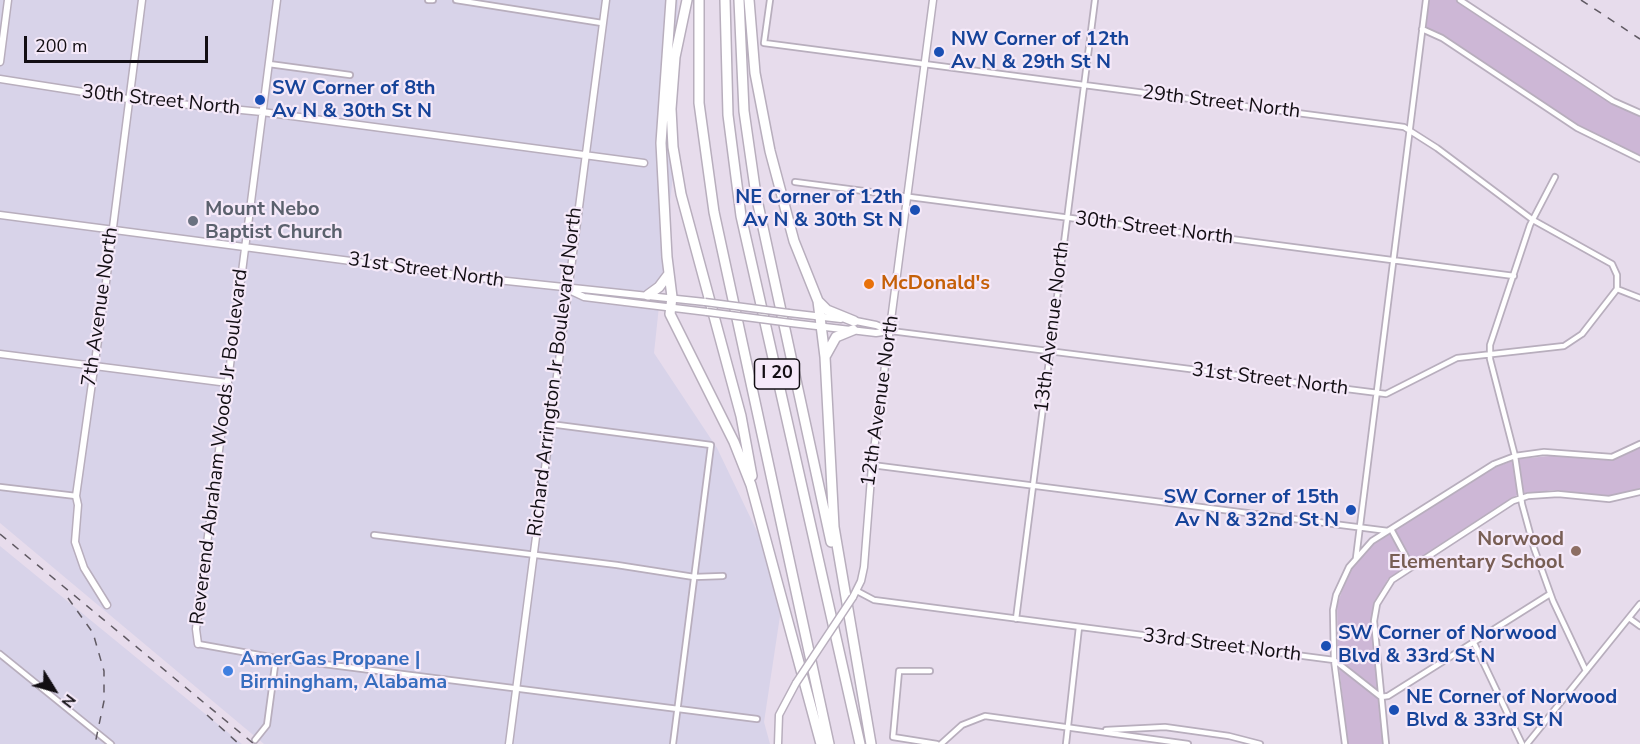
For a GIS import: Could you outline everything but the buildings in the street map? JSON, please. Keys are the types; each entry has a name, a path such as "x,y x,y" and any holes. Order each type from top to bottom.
{"highway":[{"path":"671,0 662,109 662,169 668,275 672,297 670,314 744,466 756,502 821,744"},
{"path":"687,0 675,57 671,109 673,147 681,194 718,324 745,434 756,502"},
{"name":"I 20","path":"699,0 699,103 714,212 829,744"},
{"name":"I 20","path":"725,0 728,115 741,216 860,744"},
{"path":"739,0 744,111 756,195 860,676"},
{"path":"749,0 762,115 790,227 818,301 825,357 834,527 870,744"},
{"path":"648,295 659,287 668,275"},
{"path":"818,301 827,310 853,325 836,337 825,357"}],"street":[{"path":"0,62 8,0"},
{"name":"7th Avenue North","path":"107,605 84,568 75,542 78,505 76,496 142,0"},
{"name":"Reverend Abraham Woods Jr Boulevard","path":"198,644 196,629 277,0"},
{"path":"428,0 433,0"},
{"path":"456,0 602,23"},
{"name":"Richard Arrington Jr Boulevard North","path":"509,744 606,0"},
{"name":"29th Street North","path":"770,0 764,43 1404,127 1533,220 1612,264 1617,275 1617,290"},
{"name":"12th Avenue North","path":"778,744 779,715 796,683 855,594 864,567 872,465 933,0"},
{"name":"13th Avenue North","path":"1016,618 1095,0"},
{"path":"1356,558 1426,0"},
{"path":"1460,0 1613,101 1640,113"},
{"path":"1422,29 1442,38 1578,128 1640,159"},
{"path":"269,64 350,75"},
{"name":"30th Street North","path":"0,79 128,99 262,112 644,163"},
{"path":"1555,177 1533,220 1490,345 1490,352 1515,456 1522,499 1550,594 1586,671"},
{"name":"30th Street North","path":"795,182 1514,276"},
{"name":"31st Street North","path":"0,215 567,289 586,288 672,297 789,313 820,321 876,325 891,331 1377,394 1386,394 1400,388 1457,358 1490,352 1564,346 1573,341 1607,305 1617,290"},
{"name":"31st Street North","path":"567,289 584,297 670,309 791,323 820,321"},
{"path":"1617,290 1640,298"},
{"path":"0,354 228,383"},
{"path":"550,424 711,445 673,744"},
{"path":"1345,744 1334,660 1332,623 1336,595 1356,558 1371,542 1474,476 1515,456 1557,452 1612,457 1640,444"},
{"path":"872,465 1390,530"},
{"path":"0,487 76,496"},
{"path":"1386,744 1374,621 1377,603 1392,580 1513,501 1558,494 1609,499 1640,492"},
{"path":"1390,530 1411,566"},
{"path":"374,535 617,565 694,577 723,576"},
{"name":"33rd Street North","path":"855,594 874,600 1334,660"},
{"path":"1334,660 1381,697 1388,696 1550,594"},
{"path":"1474,643 1527,744 1640,604"},
{"path":"1629,618 1640,626"},
{"path":"1066,744 1066,726 1079,627"},
{"path":"198,644 276,658 757,719"},
{"path":"0,654 111,744"},
{"path":"255,740 267,725 276,658"},
{"path":"930,670 899,671 893,737 939,744 962,725 985,716 1188,744"},
{"path":"1100,731 1165,727 1229,736 1260,744"}],"shaded area":[{"path":"0,0 678,0 673,175 654,353 717,448 766,550 780,616 764,722 770,744 264,744 0,523"},
{"path":"1429,0 1460,0 1613,101 1640,113 1640,155 1577,125 1426,27"},
{"path":"1640,448 1640,488 1622,495 1607,496 1554,490 1517,495 1388,579 1375,603 1384,744 1348,744 1338,658 1337,605 1349,571 1373,544 1493,468 1518,459 1560,455 1599,460 1618,458"},
{"path":"0,546 242,744 0,744"}],"railway":[{"path":"1581,0 1640,39"},
{"path":"0,534 254,744"},
{"path":"68,598 93,633 104,671 104,701 95,744"},
{"path":"207,715 239,744"}],"place":[{"name":"NW Corner of 12th Av N & 29th St N","path":"939,52"},
{"name":"SW Corner of 8th Av N & 30th St N","path":"260,100"},
{"name":"NE Corner of 12th Av N & 30th St N","path":"915,210"},
{"name":"Mount Nebo Baptist Church","path":"193,221"},
{"name":"McDonald's","path":"869,284"},
{"name":"SW Corner of 15th Av N & 32nd St N","path":"1351,510"},
{"name":"Norwood Elementary School","path":"1576,551"},
{"name":"SW Corner of Norwood Blvd & 33rd St N","path":"1326,646"},
{"name":"AmerGas Propane | Birmingham, Alabama","path":"228,671"},
{"name":"NE Corner of Norwood Blvd & 33rd St N","path":"1394,710"}]}
